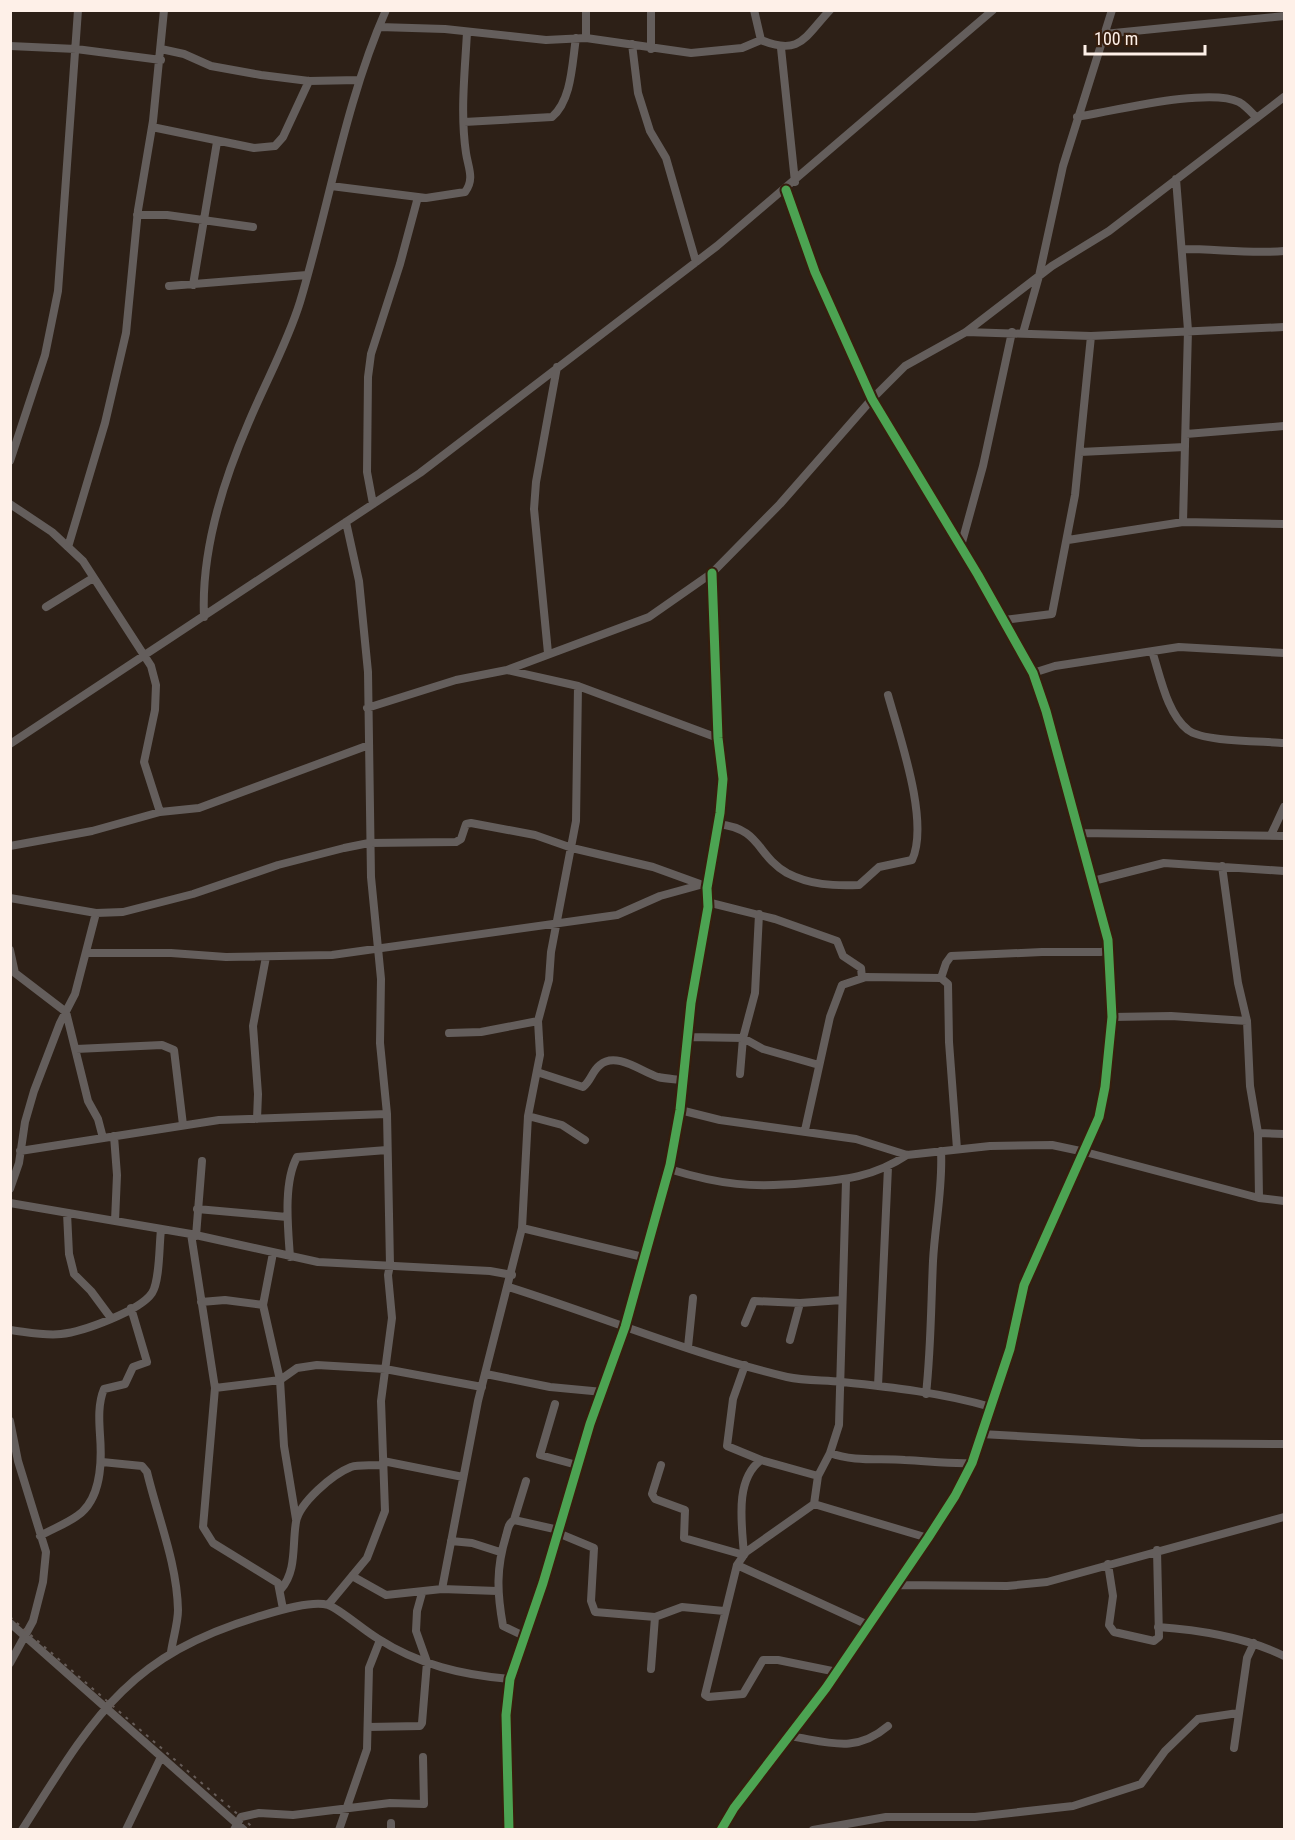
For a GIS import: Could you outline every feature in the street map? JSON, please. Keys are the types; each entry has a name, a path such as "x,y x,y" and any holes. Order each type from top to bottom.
{"street":[{"path":"10,461 45,355 58,291 78,10"},
{"path":"68,547 105,423 126,333 137,215 152,127 164,10"},
{"path":"204,617 203,593 213,525 223,490 248,424 287,337 307,275 359,80 386,10"},
{"path":"586,10 586,38"},
{"path":"651,10 651,49"},
{"path":"754,10 761,40"},
{"path":"379,27 467,32 546,40 586,38 691,53 742,48 761,40 781,48 796,45 830,10"},
{"path":"981,10 982,21"},
{"path":"10,744 145,657 420,473 696,262 786,190 993,10"},
{"path":"1023,333 1039,276 1063,166 1112,10"},
{"path":"1104,34 1284,16"},
{"path":"331,186 418,197 465,192 471,184 464,122 467,32"},
{"path":"464,122 552,117 559,111 569,86 576,38"},
{"path":"632,44 638,93 650,131 666,159 696,262"},
{"path":"10,46 76,49 160,60"},
{"path":"781,48 795,182"},
{"path":"161,49 184,54 211,66 309,81 359,80"},
{"path":"152,127 254,148 275,146 283,136 309,81"},
{"path":"1077,117 1197,96 1219,96 1240,103 1257,118"},
{"path":"367,708 456,680 507,670 548,652 649,616 712,573 780,504 872,399 905,366 966,332 1039,276 1108,231 1284,97"},
{"path":"193,285 217,142"},
{"path":"1176,179 1188,330 1183,522"},
{"path":"721,1830 837,1672 928,1538 955,1496 972,1463 1010,1349 1024,1285 1099,1117 1105,1087 1112,1017 1108,950 1093,881 1033,673 961,546 872,399 815,272 786,190"},
{"path":"373,504 367,472 368,377 371,354 400,264 418,197"},
{"path":"137,215 203,219 253,227"},
{"path":"1183,249 1225,249 1258,253 1284,251"},
{"path":"169,286 307,275"},
{"path":"966,332 1091,336 1284,327"},
{"path":"961,546 983,466 1012,332"},
{"path":"1004,620 1052,615 1068,540 1080,452 1091,336"},
{"path":"548,652 534,509 536,482 557,367"},
{"path":"1186,434 1284,426"},
{"path":"1080,452 1185,447"},
{"path":"10,504 52,532 83,561 145,657 156,685 155,710 144,762 160,812"},
{"path":"328,1605 367,1558 385,1511 381,1401 392,1318 388,1275 390,1265 387,1114 381,1077 381,979 369,843 368,672 359,581 346,522"},
{"path":"1068,540 1183,522 1284,524"},
{"path":"509,1830 506,1715 510,1679 559,1532 577,1465 625,1327 669,1169 680,1110 691,1003 707,902 703,886 718,824 723,779 718,738 712,573"},
{"path":"46,606 93,578"},
{"path":"1033,673 1055,666 1179,647 1284,653"},
{"path":"1152,651 1173,709 1190,732 1219,739 1284,743"},
{"path":"507,670 578,686 718,738"},
{"path":"442,1589 482,1387 513,1275 522,1228 528,1116 540,1055 538,1022 549,980 576,821 578,686"},
{"path":"718,824 742,828 752,835 763,852 786,872 809,883 859,885 879,867 912,860 915,854 917,817 913,788 888,695"},
{"path":"10,846 92,831 160,812 199,808 369,745"},
{"path":"1271,835 1284,807"},
{"path":"10,898 96,913 123,912 193,894 278,865 369,843 456,842 461,839 466,824 471,823 535,835 572,848 653,867 703,886"},
{"path":"1080,834 1284,836"},
{"path":"1093,881 1164,863 1284,871"},
{"path":"1222,866 1238,983 1247,1021 1250,1086 1258,1133 1259,1198"},
{"path":"87,952 266,957 332,955 617,915 660,896 703,886"},
{"path":"707,902 759,914 837,941 843,956 861,968 862,978"},
{"path":"10,1189 19,1162 33,1091 75,994 96,913"},
{"path":"741,1074 743,1038 755,993 759,914"},
{"path":"10,950 13,975 66,1012 88,1101 98,1119 103,1138"},
{"path":"941,978 951,956 1108,950"},
{"path":"257,1119 258,1094 253,1026 266,957"},
{"path":"805,1130 830,1017 842,985 862,978 941,978 948,984 949,1042 957,1149"},
{"path":"1112,1017 1171,1016 1247,1021"},
{"path":"449,1033 481,1032 538,1022"},
{"path":"689,1037 743,1038 763,1049 819,1065"},
{"path":"76,1049 162,1045 174,1050 183,1125"},
{"path":"537,1072 583,1087 598,1066 607,1060 616,1061 660,1078 682,1080"},
{"path":"680,1110 720,1120 805,1130 856,1139 907,1155 1029,1143 1085,1152 1259,1198 1284,1202"},
{"path":"20,1151 219,1120 387,1114"},
{"path":"528,1116 562,1125 585,1140"},
{"path":"1258,1133 1284,1134"},
{"path":"114,1136 117,1175 115,1221"},
{"path":"290,1257 287,1217 293,1165 297,1157 387,1150"},
{"path":"926,1394 930,1360 933,1259 942,1171 941,1151"},
{"path":"669,1169 695,1177 754,1187 846,1181 888,1167 907,1155"},
{"path":"202,1161 193,1235 215,1388 203,1527 213,1543 278,1583 281,1589 283,1609"},
{"path":"878,1386 888,1167"},
{"path":"837,1672 778,1660 763,1660 743,1694 706,1696 724,1611 737,1565 744,1555 814,1504 818,1476 830,1453 839,1425 846,1181"},
{"path":"10,1203 193,1235 318,1262 490,1271 513,1275"},
{"path":"197,1209 287,1217"},
{"path":"67,1213 69,1254 74,1274 91,1291 111,1318"},
{"path":"522,1228 643,1257"},
{"path":"10,1330 60,1334 111,1318 131,1308 153,1292 161,1230"},
{"path":"273,1253 263,1305 280,1380 284,1446 296,1519 292,1568 289,1580 281,1589"},
{"path":"509,1287 570,1305 625,1327 790,1377 878,1386 991,1407"},
{"path":"688,1347 693,1298"},
{"path":"201,1302 225,1300 263,1305"},
{"path":"745,1323 754,1301 800,1303 842,1300"},
{"path":"790,1341 800,1303"},
{"path":"40,1536 81,1512 94,1491 102,1462 99,1418 104,1389 125,1384 133,1367 147,1362 131,1308"},
{"path":"215,1388 280,1380 297,1368 317,1365 385,1369 482,1387"},
{"path":"745,1365 733,1399 726,1444 761,1460 818,1476"},
{"path":"486,1374 550,1387 603,1392"},
{"path":"555,1404 540,1455 577,1465"},
{"path":"10,1421 18,1461 46,1552 44,1582 33,1621 10,1663"},
{"path":"981,1434 1140,1443 1284,1444"},
{"path":"830,1453 843,1458 905,1460 944,1465 972,1463"},
{"path":"744,1555 742,1515 746,1478 750,1468 761,1460"},
{"path":"102,1462 142,1467 147,1472 162,1519 175,1583 178,1611 171,1652"},
{"path":"296,1519 316,1491 349,1468 383,1463 463,1477"},
{"path":"661,1465 652,1494 655,1498 685,1510 687,1514 684,1538 744,1555"},
{"path":"524,1636 503,1626 497,1591 500,1552 509,1524 514,1520 526,1481"},
{"path":"814,1504 928,1538"},
{"path":"896,1584 1006,1586 1047,1582 1284,1517"},
{"path":"514,1520 559,1532 594,1548 591,1606 595,1612 655,1617 682,1607 724,1611"},
{"path":"451,1541 472,1543 500,1552"},
{"path":"1108,1564 1113,1596 1109,1624 1114,1632 1154,1641 1159,1637 1157,1550"},
{"path":"737,1565 868,1625"},
{"path":"352,1576 386,1595 422,1593 442,1589 497,1591"},
{"path":"368,1727 420,1726 427,1662 416,1631 417,1611 422,1593"},
{"path":"22,1830 87,1728 129,1683 171,1652 226,1626 283,1609 328,1605 380,1640 454,1673 510,1679"},
{"path":"651,1669 655,1617"},
{"path":"10,1623 235,1826 244,1830"},
{"path":"1158,1627 1184,1629 1254,1643 1284,1656"},
{"path":"339,1830 345,1807 367,1749 369,1668 380,1640"},
{"path":"1234,1748 1247,1658 1254,1643"},
{"path":"813,1830 886,1817 975,1817 1073,1806 1141,1784 1165,1750 1198,1719 1238,1713"},
{"path":"789,1736 858,1744 873,1738 888,1726"},
{"path":"126,1830 160,1757"},
{"path":"235,1826 241,1817 260,1812 293,1815 390,1803 424,1804 423,1757"}],"railway":[{"path":"10,1617 256,1830"}],"cycle path":[{"path":"721,1830 734,1808 826,1688 928,1538 955,1496 972,1463 1010,1349 1024,1285 1099,1117 1105,1087 1112,1017 1108,940 1046,711 1033,673 978,575 872,399 815,272 786,190"},
{"path":"509,1830 506,1715 510,1679 543,1583 590,1424 625,1327 670,1165 680,1110 691,1003 708,907 707,888 720,813 723,779 718,738 712,573"}]}
